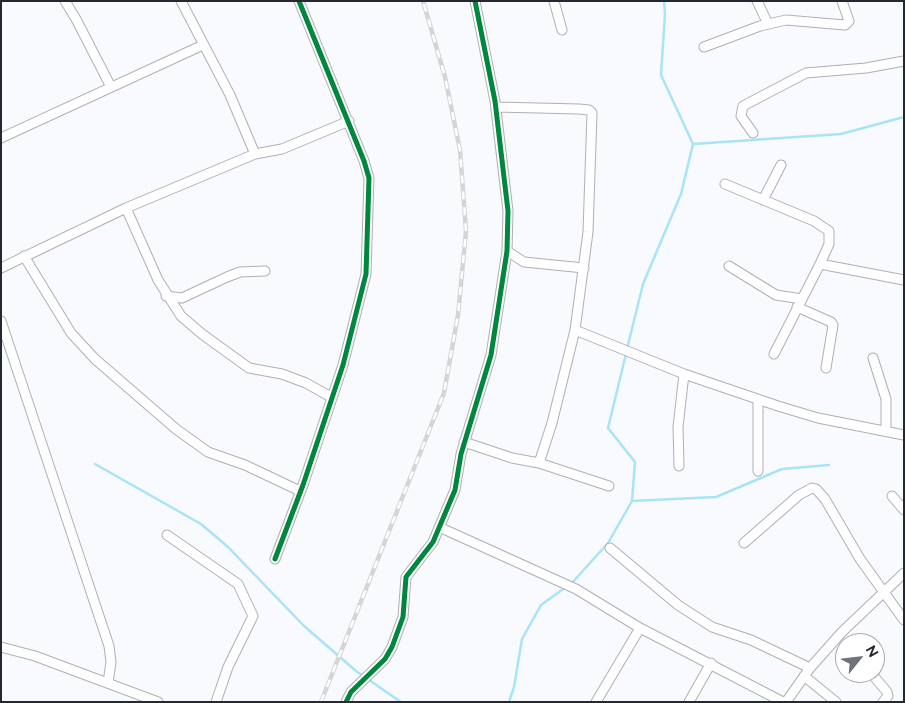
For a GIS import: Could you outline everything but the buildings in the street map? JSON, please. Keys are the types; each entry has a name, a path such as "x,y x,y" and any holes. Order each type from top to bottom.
{"street":[{"path":"65,1 111,87"},
{"path":"180,1 230,95 254,154"},
{"path":"275,559 343,365 366,274 369,178 349,121 299,1"},
{"path":"346,702 351,692 385,659 392,647 403,617 406,577 432,542 457,484 464,442 491,355 507,251 508,211 496,107 475,1"},
{"path":"554,1 562,30"},
{"path":"757,1 768,24"},
{"path":"704,47 768,24 786,20 845,25 848,21 842,1"},
{"path":"2,136 203,45"},
{"path":"753,133 741,116 743,106 806,73 866,68 904,61"},
{"path":"496,107 579,109 589,110 592,113 588,232 584,268 574,330 552,422 538,463"},
{"path":"1,268 126,208 254,154 282,149 349,121"},
{"path":"764,200 781,165"},
{"path":"725,184 814,221 828,231 828,244 820,264 774,354"},
{"path":"126,208 166,296 180,316 249,368 282,374 306,383 331,397"},
{"path":"507,251 524,262 584,268"},
{"path":"24,256 71,333 95,359 176,429 208,452 245,465 300,491"},
{"path":"820,264 904,280"},
{"path":"728,266 776,295 799,303 833,325 826,368"},
{"path":"166,296 182,298 240,272 265,271"},
{"path":"1,320 109,646 111,662 108,683"},
{"path":"574,330 605,340 684,374 758,399 818,418 904,435"},
{"path":"873,358 886,399 886,431"},
{"path":"679,466 678,428 684,374"},
{"path":"758,399 758,470"},
{"path":"464,442 512,458 538,463 608,486"},
{"path":"744,544 799,495 812,488 816,489 884,593 904,620"},
{"path":"892,496 904,510"},
{"path":"439,527 576,589 640,628 784,702 835,640"},
{"path":"167,535 238,584 253,616 228,667 216,702"},
{"path":"610,548 678,605 712,627 751,640 810,668"},
{"path":"841,633 904,573"},
{"path":"596,702 640,628"},
{"path":"1,647 35,656 158,702"},
{"path":"689,702 710,663"},
{"path":"804,676 836,702"},
{"path":"879,683 888,696 883,702"}],"waterway":[{"path":"627,349 643,284 681,194 693,144 661,75 665,14 664,1"},
{"path":"693,144 841,134 904,117"},
{"path":"571,584 608,543 632,501 635,462 608,428 626,354"},
{"path":"95,464 201,524 228,547 304,626 356,671 401,702"},
{"path":"632,501 716,497 782,469 829,465"},
{"path":"509,702 514,687 522,639 541,605 566,587"}],"railway":[{"path":"321,702 444,393 458,315 466,231 460,150 445,77 423,1"}],"cycle path":[{"path":"275,559 303,485 343,365 366,274 369,178 364,161 299,1"},
{"path":"346,702 351,692 385,659 392,647 403,617 406,577 433,542 455,490 461,454 491,355 507,251 508,211 495,101 475,1"}]}
